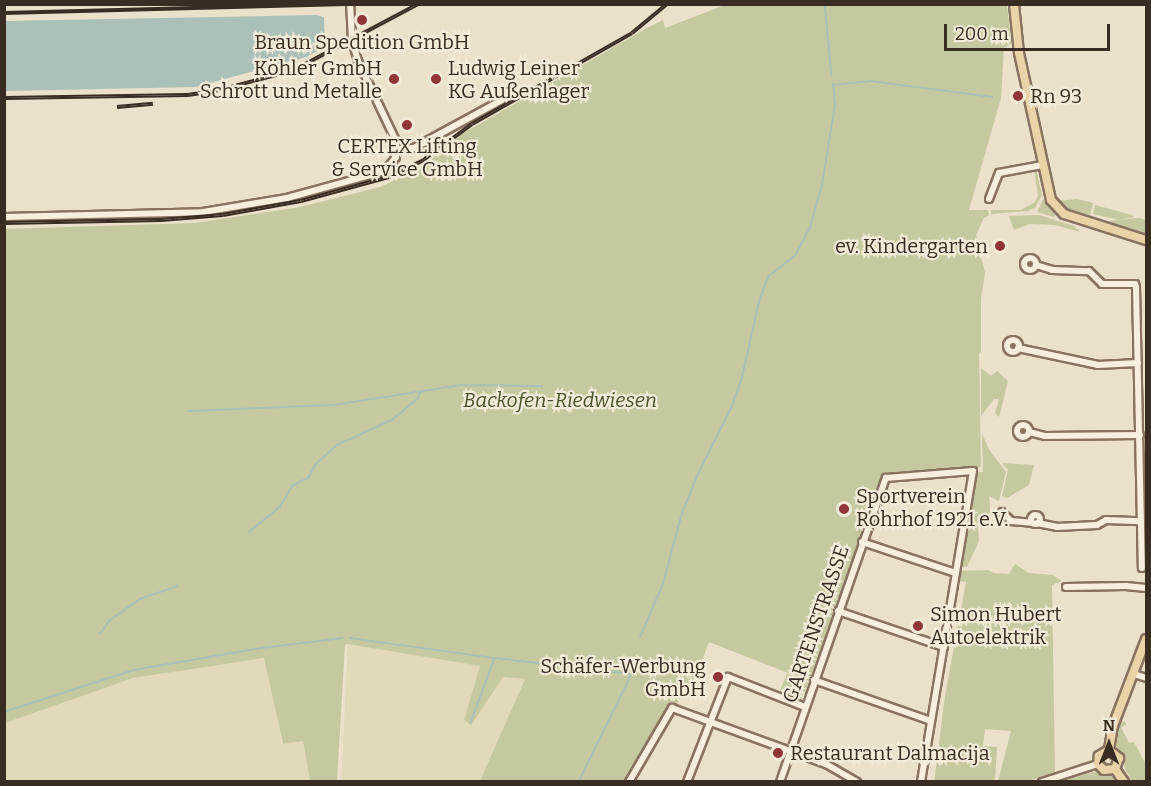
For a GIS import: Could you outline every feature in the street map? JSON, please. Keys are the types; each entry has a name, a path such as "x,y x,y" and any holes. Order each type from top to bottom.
{"main road":[{"path":"1014,4 1016,33 1048,194 1061,212 1146,240"},
{"path":"1109,750 1113,726 1146,639"},
{"path":"1109,750 1102,753 1098,764 1104,770 1115,769"},
{"path":"1109,750 1119,758 1115,769"},
{"path":"1115,769 1124,782"}],"street":[{"path":"4,217 203,212 243,206 376,176 391,166 397,149 387,119 358,61 352,40 350,4"},
{"path":"397,149 414,148 502,100"},
{"path":"989,200 999,173 1041,165"},
{"path":"1035,265 1052,270 1089,271 1102,284 1135,284 1140,435 1144,477 1142,568"},
{"path":"1138,328 1146,328"},
{"path":"1018,348 1098,365 1138,363"},
{"path":"1029,432 1045,436 1140,435"},
{"name":"GARTENSTRASSE","path":"780,782 886,478 974,471 956,573"},
{"path":"1002,512 1011,521 1057,527 1097,525 1106,520 1142,520"},
{"path":"862,542 956,573 921,782"},
{"path":"1066,587 1146,588"},
{"path":"838,611 944,647"},
{"path":"1134,674 1146,678"},
{"path":"687,782 728,677 805,706"},
{"path":"814,680 931,721"},
{"path":"629,782 672,708 826,764 857,782"},
{"path":"1042,782 1098,764"}],"shaded area":[{"path":"348,642 480,666 464,720 503,677 525,679 480,781 341,782"},
{"path":"265,658 282,744 303,741 310,781 5,782 5,719 136,675"}],"green space":[{"name":"Backofen-Riedwiesen","path":"725,5 1007,5 1011,44 1004,48 1001,98 969,210 988,210 989,215 984,218 976,235 985,273 981,299 981,352 979,353 981,467 882,478 809,681 709,642 692,687 685,686 676,707 627,781 480,781 525,679 503,677 471,725 464,720 480,666 348,644 345,645 337,781 310,781 303,741 283,744 264,658 133,678 5,723 4,229 195,223 300,207 380,187 422,167 462,134 647,28 663,20 665,28"},
{"path":"1034,170 1036,170 1042,195 1035,208 1028,211 991,214 991,210 1021,210 1035,202 1038,195"},
{"path":"1043,199 1056,216 1037,212"},
{"path":"1077,199 1093,203 1090,215 1069,211 1058,201"},
{"path":"1095,205 1134,217 1119,220 1093,214"},
{"path":"1039,215 1074,226 1080,232 1055,225 1030,224 1014,230 1009,216"},
{"path":"1139,218 1146,220 1146,236 1108,221"},
{"path":"981,368 991,376 997,371 1008,381 999,417 995,413 999,399 994,399 981,416"},
{"path":"982,434 990,451 1006,472 999,501 989,496 991,514 977,516 979,541 967,567 960,567 976,472 983,472"},
{"path":"1002,463 1034,465 1029,485 1007,498 1002,496 1008,470"},
{"path":"1015,564 1029,573 1053,575 1062,581 1052,585 1055,773 1029,781 998,781 1011,731 985,729 983,746 997,747 995,781 934,782 945,696 966,582 957,581 959,571 988,570 994,573 1009,574"},
{"path":"787,674 808,683 801,700 780,691"},
{"path":"1121,721 1125,722 1126,725 1121,727 1129,743 1134,742 1146,765 1146,781 1132,781 1125,769 1123,755 1115,744"},
{"path":"1098,771 1115,776 1120,781 1056,782"}],"water":[{"path":"316,15 324,17 325,47 306,57 195,87 5,91 5,21"}],"waterway":[{"path":"825,4 832,75"},
{"path":"833,85 871,81 992,97"},
{"path":"640,637 663,584 682,513 698,474 731,408 742,377 760,298 769,276 795,256 810,228 822,185 835,105 833,84"},
{"path":"189,411 334,405 462,385 542,386"},
{"path":"249,532 280,507 292,486 308,478 316,464 337,445 392,420 417,399 420,393"},
{"path":"100,634 110,620 140,599 177,586"},
{"path":"4,712 134,670 262,648 342,638"},
{"path":"350,638 495,658 471,723"},
{"path":"495,658 632,674 579,782"}],"railway":[{"path":"4,13 356,4"},
{"path":"4,98 188,95 220,90 294,70 418,4"},
{"path":"4,223 161,220 223,215 301,201 389,177 422,161 472,124 632,33 667,4"},
{"path":"117,107 153,104"}],"place":[{"name":"Braun Spedition GmbH","path":"362,20"},
{"name":"Köhler GmbH Schrott und Metalle","path":"394,79"},
{"name":"Ludwig Leiner KG Außenlager","path":"436,79"},
{"name":"Rn 93","path":"1018,96"},
{"name":"CERTEX Lifting & Service GmbH","path":"407,125"},
{"name":"ev. Kindergarten","path":"1000,246"},
{"name":"Sportverein Rohrhof 1921 e.V.","path":"844,509"},
{"name":"Simon Hubert Autoelektrik","path":"918,626"},
{"name":"Schäfer-Werbung GmbH","path":"718,677"},
{"name":"Restaurant Dalmacija","path":"778,753"}]}
